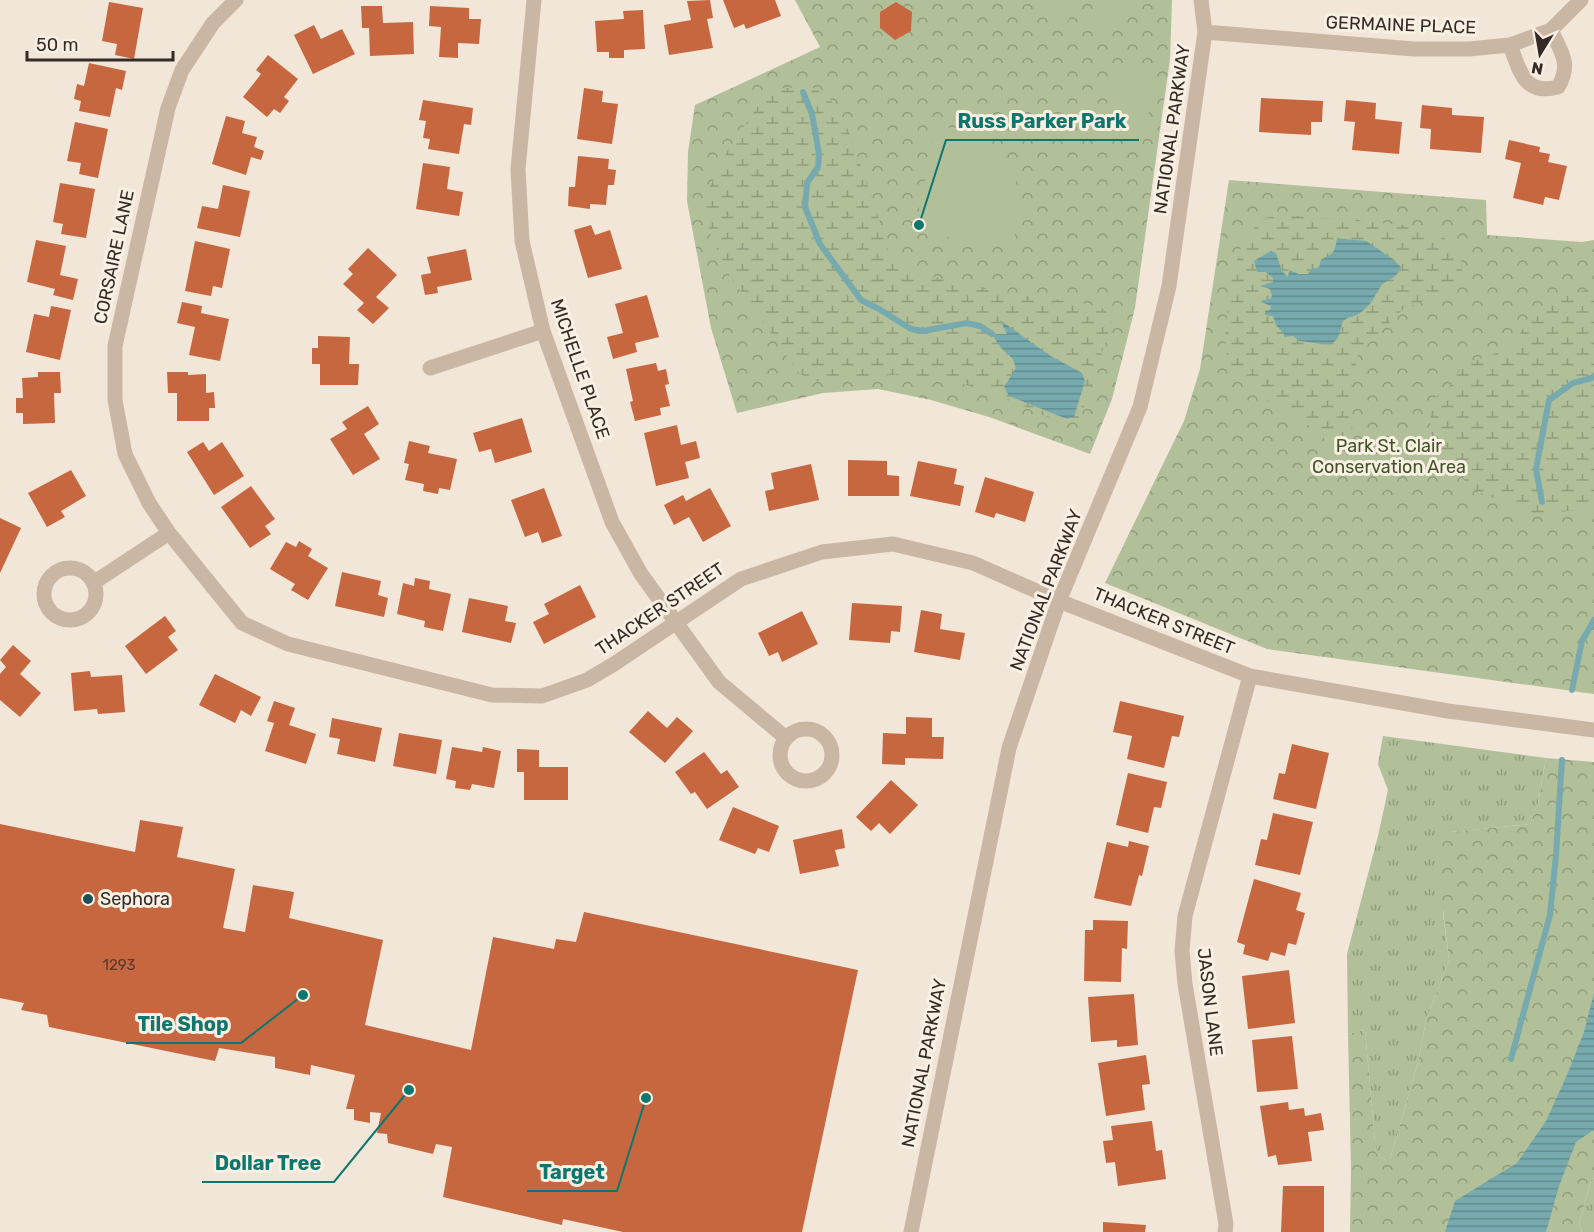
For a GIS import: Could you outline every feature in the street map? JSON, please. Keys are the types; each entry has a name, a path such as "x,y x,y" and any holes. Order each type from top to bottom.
{"street":[{"name":"CORSAIRE LANE","path":"169,533 149,503 126,454 115,400 115,346 168,108 182,70 213,23 237,0"},
{"name":"MICHELLE PLACE","path":"534,0 518,169 522,241 543,331 612,522 641,574 719,682 786,738"},
{"name":"NATIONAL PARKWAY","path":"911,1232 1009,748 1059,601 1140,407 1169,286 1205,32 1202,0"},
{"name":"GERMAINE PLACE","path":"1205,32 1414,49 1469,49 1510,45 1551,30 1581,0"},
{"path":"1510,45 1521,74 1530,86 1546,90 1558,87 1564,76 1566,61 1551,30"},
{"path":"430,368 543,331"},
{"path":"93,583 169,533"},
{"name":"THACKER STREET","path":"169,533 242,623 288,644 492,695 542,696 587,680 741,579 822,552 893,544 973,563 1059,601 1250,676 1448,711 1594,730"},
{"name":"JASON LANE","path":"1225,1232 1226,1224 1185,984 1182,951 1185,916 1250,676"}],"green space":[{"path":"795,0 1172,0 1170,59 1135,308 1112,399 1090,454 989,417 931,400 878,389 823,393 737,413 711,328 687,201 688,152 695,105 820,47"},
{"path":"1040,0 1073,0 1069,21 1037,15"},
{"path":"1094,0 1127,0 1121,31 1089,25"},
{"path":"1115,66 1156,74 1143,142 1101,134"},
{"path":"812,87 829,97 848,130 887,248 905,267 931,276 1006,294 1073,301 1101,307 1113,319 1079,421 1062,424 993,392 936,377 894,375 839,377 814,382 799,373 729,275 710,234 705,196 728,150 758,106 782,88"},
{"path":"936,125 983,135 1014,166 1019,206 1013,247 931,235 918,215"},
{"name":"Park St. Clair Conservation Area","path":"1229,180 1486,200 1487,235 1582,242 1594,240 1594,694 1267,649 1105,583 1184,421 1200,369"},
{"path":"1288,215 1417,226 1442,236 1456,249 1462,264 1461,285 1402,310 1358,354 1350,393 1349,421 1356,435 1331,445 1314,429 1272,405 1228,367 1225,336 1230,285 1243,240 1263,218"},
{"path":"1594,287 1594,508 1532,515 1472,489 1430,442 1431,401 1453,383 1461,366 1512,347 1526,323 1556,300"},
{"path":"1383,736 1546,758 1538,803 1530,824 1451,832 1443,913 1449,960 1426,1021 1418,1062 1389,1163 1376,1153 1365,1030 1348,1034 1347,954 1388,790 1378,764"},
{"path":"1546,758 1594,762 1594,1178 1591,1180 1579,1224 1582,1232 1350,1232 1348,1034 1365,1030 1376,1153 1389,1163 1418,1062 1426,1021 1449,960 1438,850 1450,832 1530,824 1538,803"},
{"path":"1594,1178 1594,1232 1582,1232 1579,1224 1591,1180"}],"water":[{"path":"1337,238 1366,241 1394,260 1401,267 1399,272 1383,284 1364,310 1343,321 1334,342 1320,344 1299,341 1293,336 1284,337 1273,316 1265,315 1265,311 1270,310 1271,306 1261,302 1272,296 1270,289 1260,286 1273,282 1273,278 1266,272 1257,272 1254,261 1271,251 1276,253 1282,271 1288,277 1289,270 1299,274 1308,274 1311,269 1319,267 1321,260 1333,252"},
{"path":"1000,320 1049,355 1082,373 1085,381 1074,417 1067,419 1009,396 1004,387 1016,368 1013,359 1001,348 992,334 1007,334"},
{"path":"1594,993 1594,1131 1576,1142 1559,1186 1546,1232 1445,1232 1455,1201 1517,1163 1546,1121 1584,1032"}],"building":[{"path":"710,0 713,18 707,19 713,48 669,55 664,25 691,20 687,1"},
{"path":"723,0 775,0 781,16 746,29 744,24 734,28"},
{"path":"109,2 143,8 134,59 115,55 117,44 102,41"},
{"path":"896,2 912,12 911,31 895,40 880,28 880,12"},
{"path":"361,6 382,6 383,23 413,22 414,54 370,56 369,28 362,28"},
{"path":"430,6 469,8 469,19 481,19 479,44 458,43 458,58 439,57 441,27 429,26"},
{"path":"643,10 645,49 624,50 624,58 609,58 609,52 597,52 595,21 624,19 623,11"},
{"path":"314,25 321,39 342,29 355,54 313,74 294,35"},
{"path":"268,55 298,79 284,97 289,101 280,113 274,109 267,117 243,97 261,74 256,70"},
{"path":"89,63 126,71 122,90 116,88 110,117 79,111 81,101 74,99 77,84 84,86"},
{"path":"584,88 603,91 602,102 618,104 612,144 577,139"},
{"path":"1261,98 1323,101 1322,122 1311,122 1311,135 1259,132"},
{"path":"423,100 473,108 471,125 464,124 459,154 428,149 430,139 423,138 426,121 419,120"},
{"path":"1346,100 1376,103 1375,119 1402,122 1399,154 1352,150 1355,122 1344,121"},
{"path":"1422,105 1452,108 1452,115 1484,117 1481,153 1430,149 1431,129 1420,128"},
{"path":"226,116 245,121 242,133 257,137 254,147 264,151 261,160 251,157 246,175 212,164"},
{"path":"75,122 108,129 98,178 79,174 81,163 67,161"},
{"path":"1509,140 1540,147 1539,152 1550,154 1548,162 1567,166 1559,200 1545,197 1543,205 1513,198 1521,163 1505,159"},
{"path":"578,156 609,159 608,169 616,170 614,185 608,185 606,205 590,204 590,209 568,206 569,187 575,187"},
{"path":"423,163 450,167 447,189 463,192 459,216 416,209"},
{"path":"60,183 95,189 86,238 61,234 63,224 53,222"},
{"path":"223,185 250,191 240,237 197,228 202,206 218,209"},
{"path":"591,225 595,235 610,230 622,269 588,278 574,230"},
{"path":"36,240 66,246 60,275 78,279 73,300 53,295 55,289 27,282"},
{"path":"195,241 230,249 222,288 213,286 211,296 185,291"},
{"path":"368,248 397,275 376,297 389,308 373,324 357,310 364,303 343,284 353,274 348,269"},
{"path":"466,249 472,280 437,287 438,293 425,295 421,275 431,273 427,257"},
{"path":"647,295 659,337 635,343 637,352 613,359 607,337 623,333 615,304"},
{"path":"182,302 202,306 201,313 229,319 220,361 189,355 195,327 177,323"},
{"path":"51,306 71,310 60,360 26,352 34,314 49,317"},
{"path":"318,336 350,337 349,364 359,364 358,385 320,385 320,364 312,364 312,348 318,348"},
{"path":"656,363 658,371 666,369 669,384 665,385 670,406 660,408 661,415 635,421 626,369"},
{"path":"38,372 60,372 61,393 54,393 55,423 23,424 23,413 16,413 16,398 23,398 22,378 38,377"},
{"path":"167,372 188,372 188,375 206,374 206,393 214,392 215,408 209,408 209,421 177,421 177,393 168,393"},
{"path":"368,406 379,424 364,434 380,459 353,475 330,439 347,429 342,422"},
{"path":"522,418 532,452 495,463 491,449 479,452 473,433"},
{"path":"677,425 681,445 696,441 700,458 685,462 689,478 656,486 644,433"},
{"path":"409,441 430,446 428,453 457,459 450,490 439,488 438,494 423,491 424,484 405,480 409,464 404,463"},
{"path":"203,442 209,451 222,442 244,476 214,495 187,452"},
{"path":"848,460 887,461 887,475 899,476 899,496 848,496"},
{"path":"918,461 957,469 954,484 964,486 960,506 910,496"},
{"path":"811,464 819,500 769,511 765,491 774,489 771,473"},
{"path":"71,470 86,496 61,511 65,517 47,527 28,493"},
{"path":"985,477 1034,492 1025,522 996,513 994,518 975,512"},
{"path":"251,486 275,519 265,526 271,534 250,548 221,507"},
{"path":"544,488 562,536 542,543 538,532 525,537 511,500"},
{"path":"710,488 731,526 703,542 689,517 674,525 664,505 683,495 686,501"},
{"path":"0,518 21,528 0,573"},
{"path":"299,541 312,549 308,556 328,568 308,600 291,590 295,584 270,569 286,542 296,547"},
{"path":"342,572 381,581 378,595 388,598 384,617 335,606"},
{"path":"415,578 430,581 429,589 451,594 443,631 424,627 425,621 397,614 403,583 414,586"},
{"path":"580,585 596,617 544,644 533,622 549,614 544,604"},
{"path":"469,598 508,606 505,621 516,623 511,643 462,632"},
{"path":"852,603 902,606 900,632 891,631 890,643 849,640"},
{"path":"921,610 942,614 940,629 965,633 960,660 914,652"},
{"path":"802,611 818,644 782,662 778,652 769,656 758,633"},
{"path":"165,616 176,631 168,637 178,650 146,674 125,646"},
{"path":"13,645 31,661 20,674 41,693 20,717 0,700 0,674 6,667 0,660"},
{"path":"90,671 91,677 122,675 125,712 98,714 97,709 74,711 71,673"},
{"path":"215,674 261,697 251,716 241,710 235,723 199,705"},
{"path":"274,701 295,708 289,725 316,734 306,764 265,751 274,723 267,721"},
{"path":"1120,701 1184,716 1179,737 1172,736 1164,768 1127,759 1132,736 1113,732"},
{"path":"648,711 667,728 677,717 693,731 665,763 629,732"},
{"path":"906,717 932,718 932,737 944,737 943,759 905,758 905,765 882,764 883,733 906,734"},
{"path":"332,718 382,728 375,762 337,754 340,739 329,737"},
{"path":"399,733 442,740 436,774 393,766"},
{"path":"1292,744 1329,753 1316,809 1273,799 1279,773 1285,774"},
{"path":"452,747 482,752 483,747 501,751 494,788 472,784 470,790 455,788 456,781 446,779"},
{"path":"517,749 539,750 539,767 568,767 568,800 524,800 524,772 517,772"},
{"path":"704,752 721,774 727,770 739,787 707,809 695,792 691,794 675,772"},
{"path":"1128,773 1167,782 1161,808 1154,807 1148,833 1116,825"},
{"path":"891,780 918,805 890,834 879,823 871,831 856,817"},
{"path":"733,807 779,826 769,852 758,848 755,854 719,840"},
{"path":"1273,813 1313,822 1300,875 1255,865 1261,839 1267,840"},
{"path":"140,820 183,827 177,857 235,869 223,928 245,932 253,885 294,892 289,918 383,940 365,1025 471,1050 493,937 554,949 556,939 576,942 584,912 858,970 802,1232 623,1232 563,1219 562,1225 443,1197 452,1147 436,1144 433,1154 388,1143 387,1134 377,1133 381,1113 370,1112 370,1123 354,1120 354,1109 346,1109 355,1075 311,1065 310,1075 275,1068 275,1057 219,1048 215,1061 49,1027 47,1015 21,1010 24,1003 0,998 0,824 135,852"},
{"path":"842,829 845,848 835,850 839,866 800,874 793,840"},
{"path":"1129,841 1149,846 1142,876 1139,875 1131,906 1094,898 1107,842 1128,847"},
{"path":"1254,879 1301,893 1296,910 1305,913 1296,945 1288,943 1285,956 1271,952 1268,961 1243,954 1245,945 1237,942"},
{"path":"1093,920 1128,921 1127,949 1122,948 1121,982 1084,981 1085,930 1093,930"},
{"path":"1289,970 1295,1023 1248,1029 1242,976"},
{"path":"1134,994 1138,1045 1117,1047 1117,1040 1091,1042 1088,997"},
{"path":"1292,1036 1298,1089 1257,1092 1252,1040"},
{"path":"1146,1055 1150,1084 1142,1085 1145,1110 1106,1116 1098,1063"},
{"path":"1288,1102 1289,1110 1304,1108 1305,1116 1321,1113 1324,1130 1308,1132 1312,1161 1278,1165 1276,1155 1268,1157 1260,1106"},
{"path":"1152,1121 1156,1151 1162,1150 1166,1179 1118,1186 1115,1162 1106,1163 1103,1141 1113,1140 1111,1126"},
{"path":"1283,1186 1324,1186 1324,1232 1281,1232"},
{"path":"1103,1222 1146,1225 1145,1232 1103,1232"}],"waterway":[{"path":"803,92 812,114 819,154 818,167 807,183 805,207 820,244 861,300 911,329 923,331 967,323 980,326 992,334"},
{"path":"1542,502 1536,469 1549,400 1573,383 1594,376"},
{"path":"1572,690 1582,641 1594,620"},
{"path":"1511,1059 1550,915 1562,760"}],"place":[{"name":"Russ Parker Park","path":"919,225"},
{"name":"Sephora","path":"88,899"},
{"name":"Tile Shop","path":"303,995"},
{"name":"Dollar Tree","path":"409,1090"},
{"name":"Target","path":"646,1098"}]}
